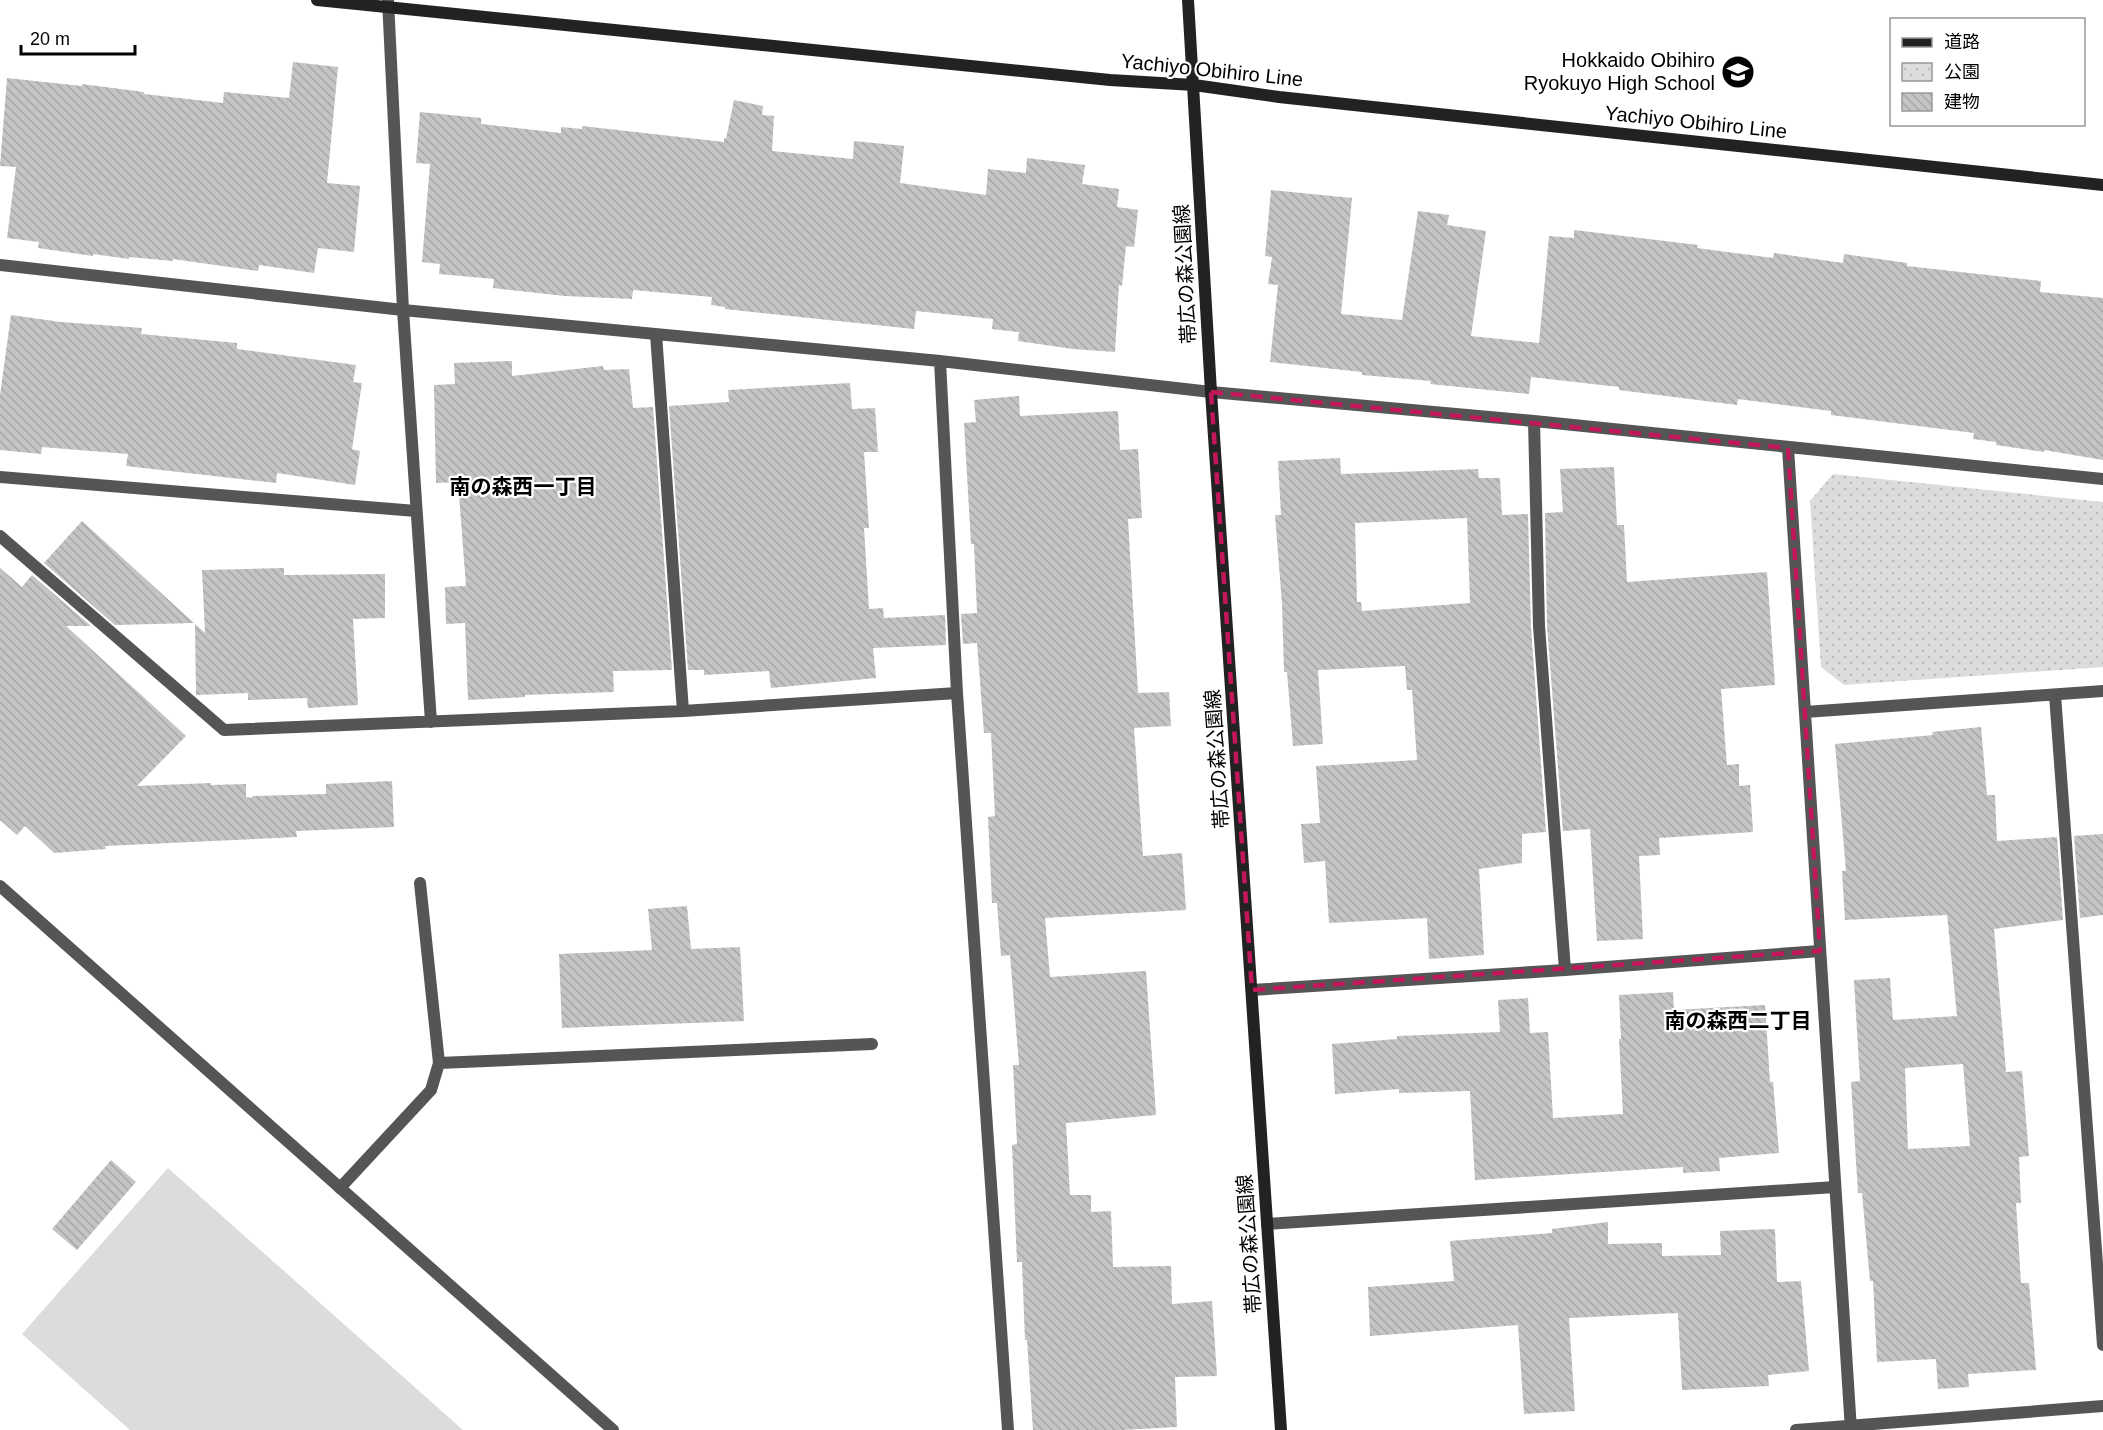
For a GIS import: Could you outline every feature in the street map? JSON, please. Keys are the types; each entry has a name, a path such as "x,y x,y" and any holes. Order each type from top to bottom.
{"main road":[{"name":"Yachiyo Obihiro Line","path":"317,0 388,4 1110,80 1194,85 1279,97 2103,185"},
{"name":"帯広の森公園線","path":"1188,0 1211,392 1281,1430"}],"street":[{"path":"388,4 403,310 431,722"},
{"path":"0,265 403,310 940,361 1211,392 2103,479"},
{"path":"656,334 683,711"},
{"path":"940,361 957,693 1008,1430"},
{"path":"1534,422 1539,626 1565,970"},
{"path":"1788,448 1851,1428"},
{"path":"0,477 416,511"},
{"path":"0,536 224,730 683,711 957,693"},
{"path":"1805,712 2103,691"},
{"path":"2055,696 2103,1345"},
{"path":"340,1188 431,1090 439,1063 420,883"},
{"path":"0,886 613,1430"},
{"path":"1252,990 1820,951"},
{"path":"439,1063 872,1044"},
{"path":"1267,1224 1835,1187"},
{"path":"1797,1430 1851,1428 2103,1406"}],"highlighted area":[{"path":"1211,392 1788,448 1820,951 1252,990"}],"green space":[{"path":"1833,474 2103,502 2103,667 1844,685 1821,667 1810,501"},
{"path":"168,1168 463,1430 130,1430 22,1334"}],"building":[{"path":"293,62 338,67 327,183 360,186 354,252 318,248 314,273 259,265 258,271 173,259 173,261 129,257 129,259 93,254 93,256 38,248 39,242 7,238 16,167 0,166 7,78 82,86 82,84 223,103 224,92 289,98"},
{"path":"734,100 763,106 762,115 774,116 772,151 853,159 854,141 904,146 900,183 986,195 988,169 1026,173 1027,158 1085,165 1082,184 1119,189 1117,207 1138,210 1134,247 1126,246 1122,286 1119,285 1115,352 1018,341 1019,332 992,329 993,319 916,311 914,329 725,309 725,307 711,305 712,297 633,290 632,299 565,296 493,288 494,279 439,274 440,264 422,262 430,164 416,163 420,112 481,118 481,124 561,133 561,127 582,129 582,126 724,142"},
{"path":"1271,190 1352,198 1341,314 1402,320 1418,211 1449,215 1447,225 1486,231 1471,336 1539,343 1549,236 1574,238 1574,230 1698,245 1697,248 1773,258 1774,253 1843,263 1844,254 1907,263 1907,266 2041,281 2040,292 2103,298 2103,460 1996,445 1996,442 1973,439 1974,433 1831,415 1831,411 1738,399 1737,405 1619,390 1619,387 1531,377 1529,394 1430,384 1431,381 1362,375 1362,372 1270,362 1278,285 1268,284 1272,257 1265,256"},
{"path":"11,315 61,322 142,328 141,334 237,343 237,349 356,365 353,382 362,383 352,449 360,451 355,485 277,473 276,483 126,466 128,454 42,447 41,454 0,450 0,395"},
{"path":"512,361 512,376 603,366 604,370 629,369 633,408 653,407 672,670 613,671 614,692 525,695 525,697 468,700 465,623 446,624 445,587 466,586 458,482 436,483 434,385 455,384 454,363"},
{"path":"850,383 852,409 875,408 878,452 864,452 869,528 864,528 869,609 883,608 884,618 945,615 946,645 873,648 876,678 771,688 769,671 704,675 704,670 688,670 669,406 729,402 728,390"},
{"path":"1019,396 1020,416 1118,411 1120,450 1138,449 1142,518 1128,519 1138,693 1169,692 1171,726 1134,728 1143,856 1182,853 1186,910 1045,918 1050,977 1146,971 1156,1115 1066,1123 1070,1195 1091,1195 1091,1212 1111,1211 1113,1267 1171,1266 1172,1304 1212,1301 1217,1376 1175,1377 1177,1427 1122,1430 1033,1430 1027,1340 1025,1340 1022,1262 1017,1262 1012,1145 1017,1144 1013,1065 1019,1065 1010,955 1001,956 997,903 992,903 988,817 995,816 991,733 984,733 977,643 963,644 961,614 977,613 964,423 976,422 974,400"},
{"path":"1340,458 1341,474 1478,469 1479,478 1500,478 1502,515 1528,514 1531,627 1546,832 1522,834 1522,863 1479,869 1484,955 1429,959 1427,918 1329,923 1325,861 1304,863 1301,824 1320,823 1316,766 1417,760 1412,690 1407,690 1405,666 1318,670 1323,744 1293,746 1287,672 1284,672 1282,604 1275,515 1281,515 1278,461","holes":["1467,518 1470,603 1362,611 1361,602 1357,602 1355,523"]},
{"path":"1614,467 1617,525 1624,525 1627,582 1767,572 1775,685 1721,689 1727,765 1739,764 1739,786 1750,785 1753,832 1659,838 1660,855 1639,856 1643,939 1597,941 1590,829 1563,831 1547,626 1545,513 1563,512 1560,469"},
{"path":"82,521 194,623 115,625 44,563"},
{"path":"0,568 22,587 32,575 91,626 66,626 186,736 137,786 246,784 246,797 252,798 252,796 326,794 326,784 392,781 394,827 296,831 297,837 105,846 106,849 54,853 25,826 17,835 0,820"},
{"path":"284,568 284,575 385,574 385,618 353,619 358,705 308,708 307,698 248,700 248,693 196,695 195,624 205,633 202,570"},
{"path":"1981,727 1987,795 1995,795 1997,841 2057,837 2063,920 1994,929 2006,1072 2022,1071 2029,1156 2019,1157 2021,1203 2016,1203 2021,1283 2029,1283 2036,1370 1968,1374 1969,1387 1938,1389 1936,1359 1877,1362 1873,1281 1870,1281 1862,1193 1858,1193 1851,1082 1860,1081 1854,980 1890,978 1893,1020 1957,1016 1947,915 1845,920 1842,871 1846,871 1835,744 1933,735 1932,732","holes":["1963,1064 1970,1146 1908,1149 1905,1068"]},
{"path":"2103,834 2103,915 2080,918 2074,836"},
{"path":"687,906 691,949 740,947 744,1021 562,1028 559,954 652,950 648,909"},
{"path":"1673,992 1674,1010 1765,1005 1770,1082 1773,1082 1779,1153 1719,1158 1720,1171 1683,1173 1683,1167 1475,1180 1470,1091 1399,1093 1399,1089 1335,1094 1332,1044 1397,1039 1397,1036 1500,1032 1498,1000 1528,998 1530,1033 1548,1032 1553,1118 1623,1114 1619,995"},
{"path":"111,1160 136,1182 77,1250 52,1229"},
{"path":"1608,1222 1608,1244 1662,1243 1662,1256 1721,1255 1720,1231 1775,1229 1777,1282 1801,1281 1809,1371 1768,1375 1769,1386 1682,1390 1678,1313 1569,1318 1575,1411 1524,1414 1518,1325 1370,1336 1368,1287 1454,1281 1450,1241 1552,1233 1552,1229"}],"place":[{"name":"Hokkaido Obihiro Ryokuyo High School","path":"1738,72"}],"district":[{"name":"南の森西一丁目","path":"523,486"},
{"name":"南の森西二丁目","path":"1738,1020"}]}
